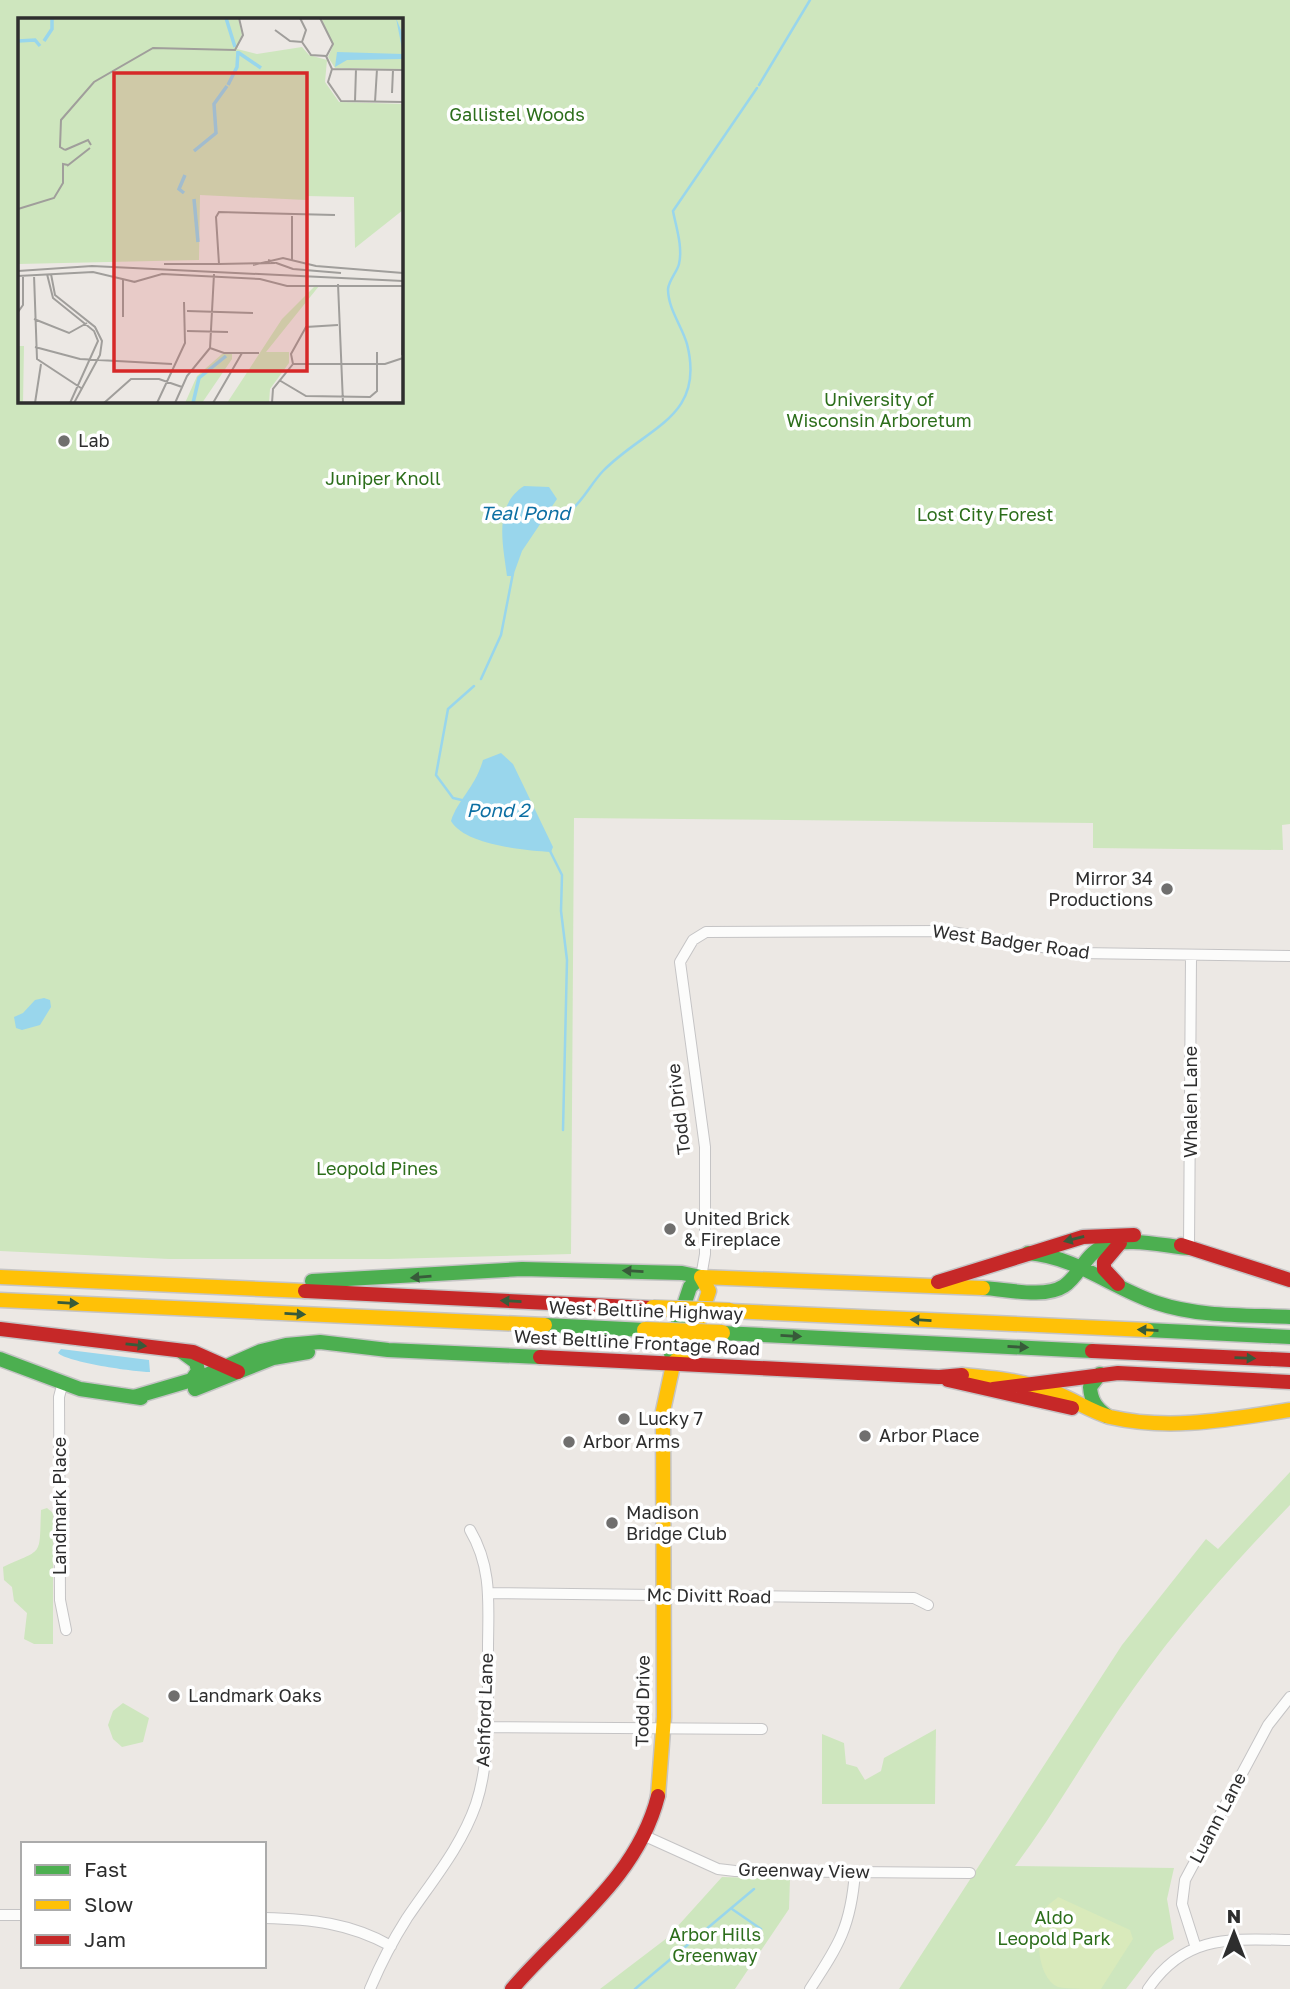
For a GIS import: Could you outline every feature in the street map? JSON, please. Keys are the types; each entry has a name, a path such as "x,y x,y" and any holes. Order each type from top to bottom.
{"main road":[{"path":"930,1284 1083,1237 1107,1234 1156,1237 1290,1280"},
{"path":"162,1284 380,1279 522,1269 930,1284 1042,1293 1064,1286 1080,1267 1104,1246 1120,1243 1189,1248"},
{"path":"1120,1243 1107,1254 1104,1269 1126,1291"},
{"path":"1028,1253 1056,1255 1126,1291 1157,1303 1198,1311 1290,1317"},
{"name":"West Beltline Highway","path":"0,1277 1290,1337"},
{"name":"Todd Drive","path":"512,1989 536,1959 616,1881 645,1836 656,1792 663,1728 663,1411 673,1363 689,1350 709,1291 701,1277"},
{"name":"West Beltline Highway","path":"0,1300 1290,1360"},
{"path":"0,1329 181,1351 208,1358 231,1370"},
{"name":"West Beltline Frontage Road","path":"0,1359 97,1393 134,1397 172,1395 200,1388 261,1351 286,1345 320,1342 333,1346 939,1377 978,1375 1032,1384 1107,1416 1133,1422 1174,1425 1290,1410"},
{"path":"181,1351 196,1362 198,1371 191,1381"},
{"name":"West Beltline Frontage Road","path":"134,1397 231,1370"},
{"path":"993,1389 1100,1374 1139,1373 1290,1382"},
{"path":"1100,1374 1090,1387 1091,1398 1097,1409 1107,1416"},
{"name":"West Beltline Frontage Road","path":"939,1377 1072,1409 1083,1408"}],"street":[{"name":"West Badger Road","path":"692,940 706,932 720,930 946,931 1078,953 1290,956"},
{"name":"Todd Drive","path":"692,940 680,962 705,1147 705,1254 701,1277"},
{"name":"Whalen Lane","path":"1189,1248 1191,956"},
{"name":"Landmark Place","path":"64,1382 59,1397 60,1575 66,1630"},
{"name":"Ashford Lane","path":"370,1989 391,1945 467,1826 482,1779 487,1727 488,1593 483,1552 470,1530"},
{"name":"Mc Divitt Road","path":"488,1593 914,1598 928,1605"},
{"name":"Luann Lane","path":"1196,1948 1182,1904 1185,1880 1268,1725 1290,1697"},
{"path":"487,1727 762,1728"},
{"name":"Greenway View","path":"645,1836 718,1869 970,1873"},
{"path":"810,1989 837,1948 849,1923 855,1872"},
{"path":"0,1915 21,1915"},
{"path":"266,1918 317,1920 352,1927 391,1945"},
{"path":"1148,1989 1174,1958 1215,1941 1290,1940"}],"green space":[{"name":"University of Wisconsin Arboretum","path":"0,0 1290,0 1290,824 1282,825 1283,850 1093,848 1093,823 574,818 571,1254 389,1259 169,1259 0,1251"},
{"name":"Aldo Leopold Park","path":"1290,1472 1290,1505 1170,1640 1119,1710 1015,1866 1174,1868 1167,1899 1174,1939 1155,1951 1126,1989 899,1989 1122,1645 1206,1539 1218,1549"},
{"path":"47,1508 53,1513 53,1644 34,1644 24,1639 27,1613 14,1601 12,1587 4,1580 3,1567 37,1549 41,1510"},
{"path":"123,1703 149,1718 143,1742 122,1747 113,1739 108,1725 113,1711"},
{"path":"936,1729 935,1804 822,1804 822,1734 844,1743 846,1764 857,1767 865,1780 881,1771 884,1758"},
{"name":"Arbor Hills Greenway","path":"722,1877 790,1879 789,1909 735,1989 600,1989 667,1938"},
{"name":"Aldo Leopold Park","path":"1058,1897 1130,1930 1133,1939 1101,1989 1058,1987 1050,1982 1045,1973 1039,1951 1040,1927 1046,1908"}],"water":[{"name":"Teal Pond","path":"524,486 549,487 557,499 522,551 513,576 507,576 502,539 504,515 514,494"},
{"name":"Pond 2","path":"501,753 513,764 553,847 551,852 511,848 481,841 458,829 451,821 476,778 483,760"},
{"path":"35,1000 50,1000 51,1007 40,1025 22,1030 16,1028 14,1017 23,1013"},
{"path":"61,1349 149,1360 150,1372 74,1360 58,1353"}],"waterway":[{"path":"759,85 810,0"},
{"path":"544,519 564,514 579,503 603,471 668,419 680,405 688,389 691,369 687,344 673,310 668,289 680,257 673,211 757,88"},
{"path":"481,679 501,635 513,573"},
{"path":"466,801 453,798 436,775 448,709 474,686"},
{"path":"550,851 562,875 561,911 567,960 563,1130"},
{"path":"635,1989 754,1889"},
{"path":"732,1909 761,1929"}],"traffic: fast":[{"path":"983,1288 1036,1293 1056,1290 1069,1282 1096,1251 1111,1244 1133,1242 1189,1248"},
{"path":"1028,1253 1062,1260 1141,1297 1173,1308 1223,1314 1290,1317"},
{"path":"312,1281 522,1269 682,1273 701,1277"},
{"path":"673,1365 670,1347 690,1287 701,1277"},
{"path":"545,1325 645,1330"},
{"path":"1147,1330 1290,1337"},
{"path":"722,1333 1092,1351"},
{"path":"134,1397 202,1377 261,1351 286,1345 320,1342 388,1350 540,1357"},
{"path":"181,1351 196,1362 198,1371 191,1381"},
{"path":"195,1389 273,1358 308,1352"},
{"path":"0,1359 80,1389 141,1398"},
{"path":"1100,1374 1090,1387 1095,1404 1107,1416"}],"traffic: slow":[{"path":"0,1277 305,1291"},
{"path":"701,1277 983,1288"},
{"path":"673,1363 689,1350 709,1291 701,1277"},
{"path":"0,1300 545,1325"},
{"path":"653,1308 730,1311"},
{"path":"730,1311 1147,1330"},
{"path":"645,1330 722,1333"},
{"path":"658,1796 664,1717 663,1411 673,1365"},
{"path":"962,1375 1033,1386 1056,1393 1103,1415 1133,1421 1200,1422 1290,1410"}],"traffic: jam":[{"path":"938,1282 1083,1237 1134,1235"},
{"path":"1118,1284 1104,1269 1104,1262 1120,1243"},
{"path":"1181,1245 1290,1280"},
{"path":"305,1291 653,1308"},
{"path":"0,1329 193,1352 238,1372"},
{"path":"1092,1351 1290,1360"},
{"path":"540,1357 939,1377 962,1375"},
{"path":"993,1389 1118,1373 1290,1382"},
{"path":"948,1380 1072,1408"},
{"path":"512,1989 617,1877 648,1826 658,1796"}],"place":[{"name":"Lab","path":"64,441"},
{"name":"Mirror 34 Productions","path":"1167,889"},
{"name":"United Brick & Fireplace","path":"670,1229"},
{"name":"Lucky 7","path":"624,1419"},
{"name":"Arbor Place","path":"865,1436"},
{"name":"Arbor Arms","path":"569,1442"},
{"name":"Madison Bridge Club","path":"612,1523"},
{"name":"Landmark Oaks","path":"174,1696"}],"park label":[{"name":"Gallistel Woods","path":"517,115"},
{"name":"Juniper Knoll","path":"383,479"},
{"name":"Lost City Forest","path":"985,515"},
{"name":"Leopold Pines","path":"377,1169"}]}
